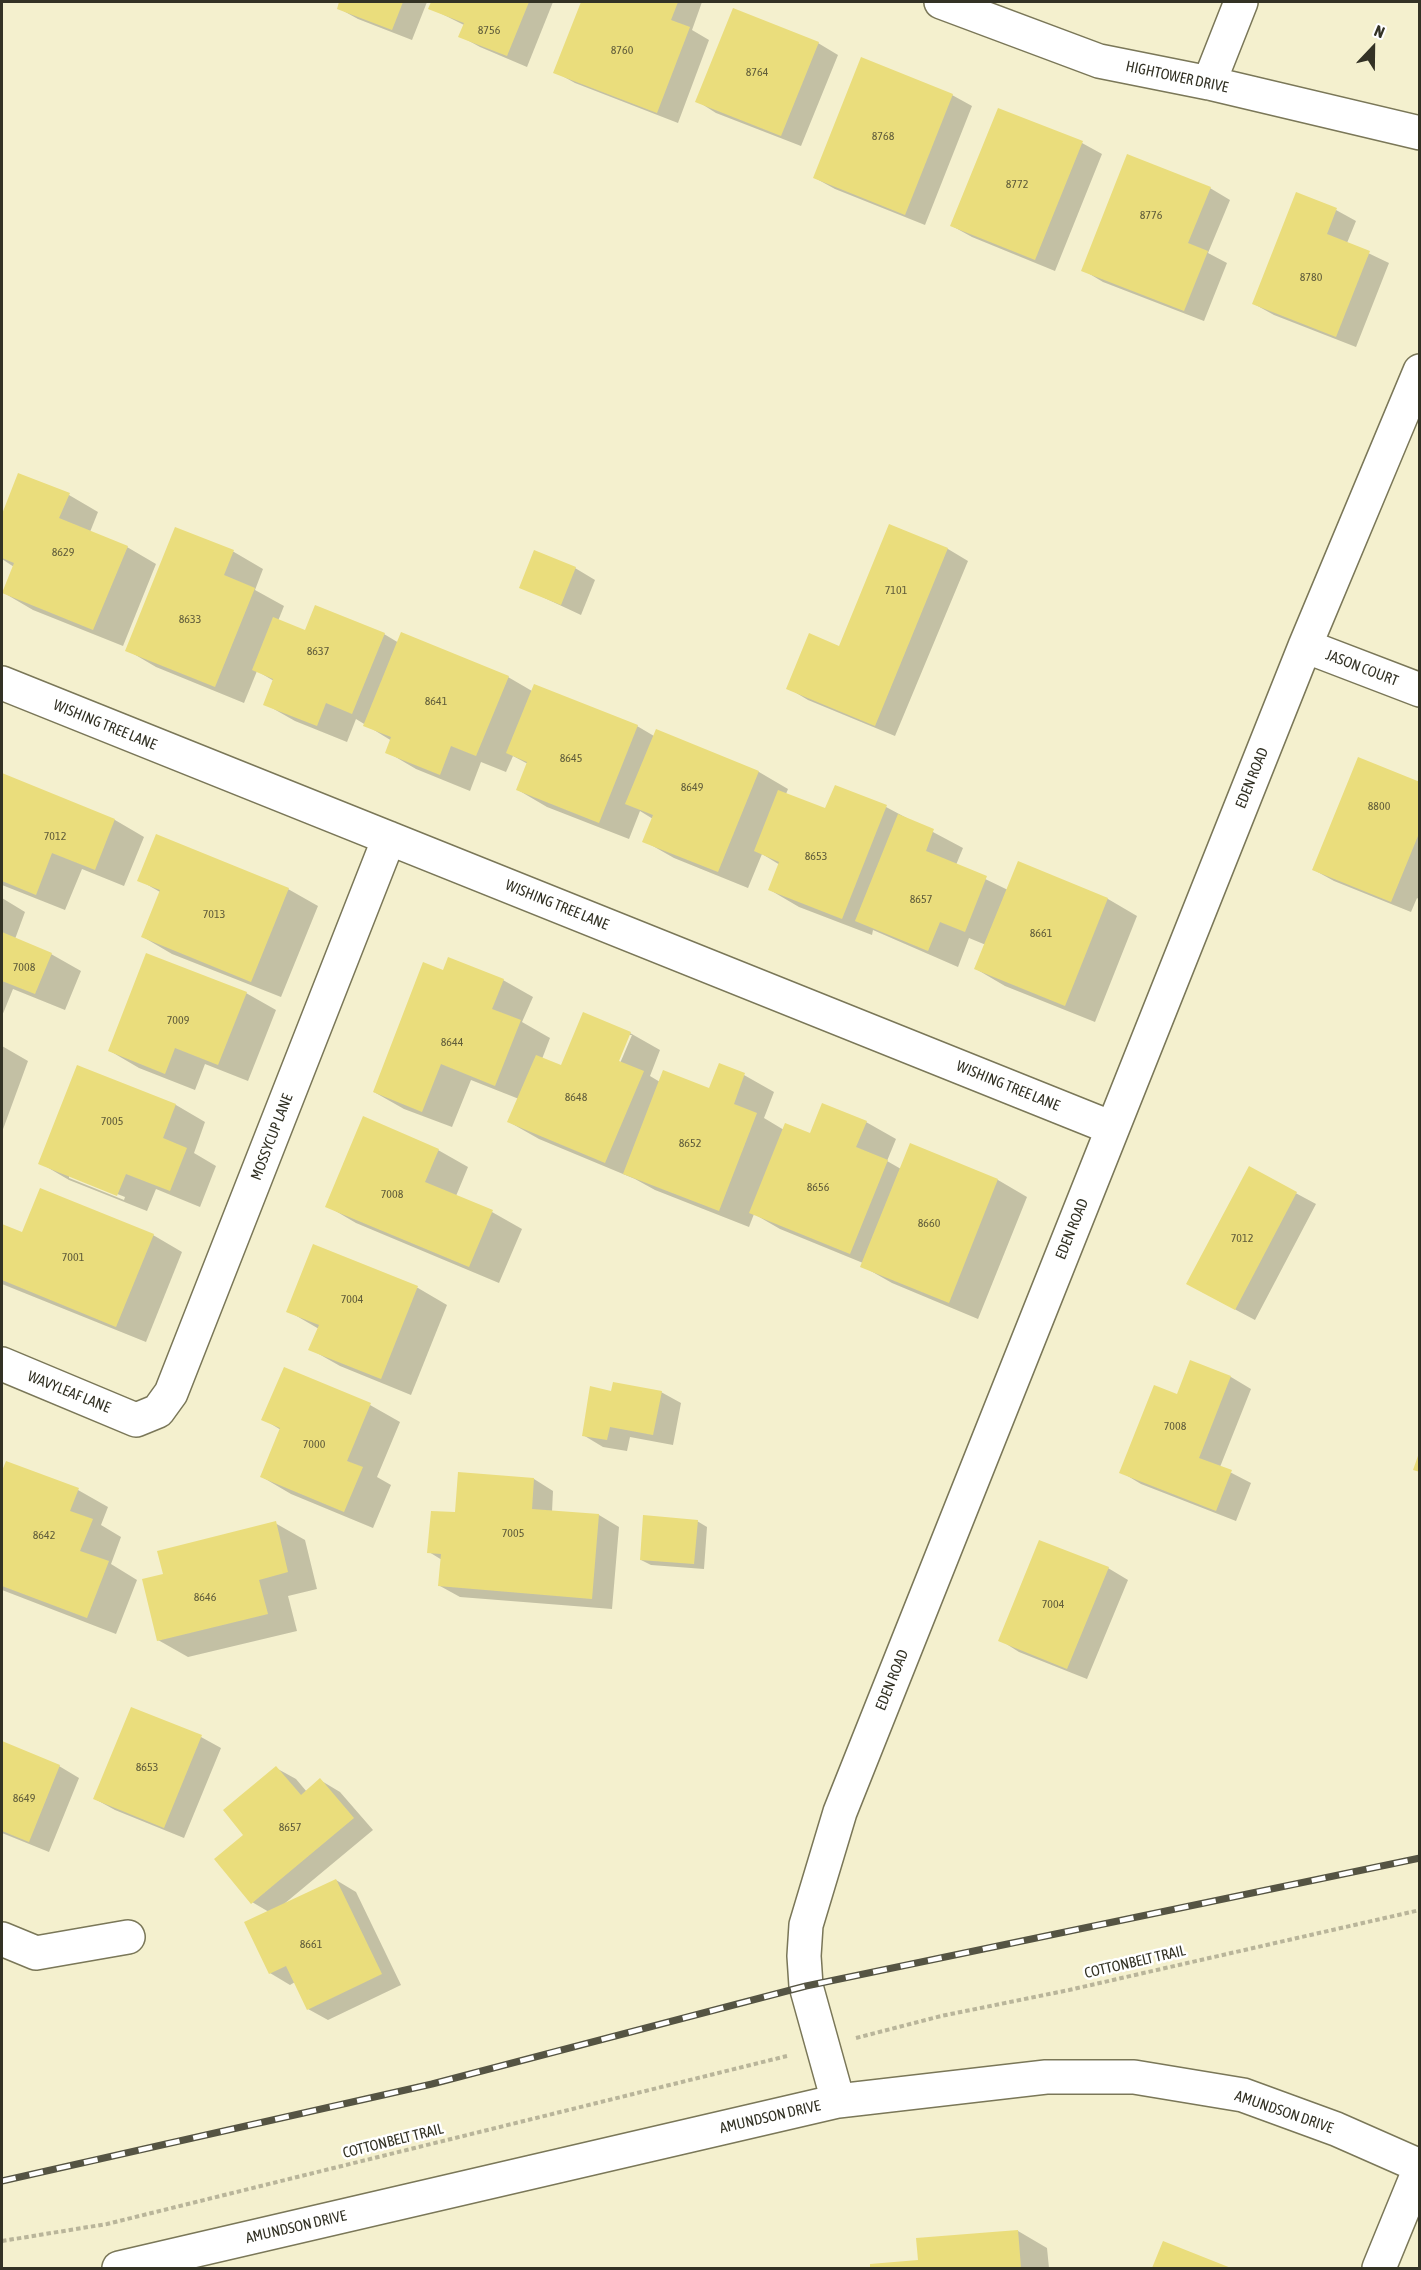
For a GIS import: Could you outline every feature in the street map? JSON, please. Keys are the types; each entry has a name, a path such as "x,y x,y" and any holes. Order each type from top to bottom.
{"street":[{"name":"HIGHTOWER DRIVE","path":"941,2 1099,61 1209,82 1419,133"},
{"path":"1209,82 1241,2"},
{"name":"EDEN ROAD","path":"838,2101 806,1986 806,1925 840,1812 1305,646 1419,371"},
{"name":"JASON COURT","path":"1305,646 1419,690"},
{"name":"WISHING TREE LANE","path":"2,683 1112,1128"},
{"name":"MOSSYCUP LANE","path":"136,1420 158,1411 171,1393 389,838"},
{"name":"WAVYLEAF LANE","path":"2,1364 136,1420"},
{"path":"2,1939 36,1953 128,1937"},
{"name":"AMUNDSON DRIVE","path":"119,2268 838,2101 1046,2077 1134,2077 1243,2095 1336,2129 1419,2167"},
{"path":"1379,2268 1419,2167"}],"path":[{"name":"COTTONBELT TRAIL","path":"857,2038 941,2016 1078,1988 1419,1910"},
{"name":"COTTONBELT TRAIL","path":"2,2241 107,2224 789,2055"}],"building":[{"path":"339,2 403,2 392,30 337,9"},
{"path":"431,2 529,2 507,56 458,37 464,23 428,9"},
{"path":"581,2 678,2 671,20 690,27 657,113 553,73"},
{"path":"733,8 819,42 781,136 695,102"},
{"path":"861,57 953,94 905,215 813,178"},
{"path":"998,108 1083,141 1035,260 950,226"},
{"path":"1127,154 1211,187 1188,243 1208,251 1184,311 1081,271"},
{"path":"1296,192 1337,208 1327,234 1370,251 1336,337 1252,304"},
{"path":"18,473 70,493 59,518 128,546 93,630 2,593 14,563 2,558 2,514"},
{"path":"889,524 948,548 875,726 786,689 809,633 839,646"},
{"path":"175,527 234,550 224,575 255,588 215,687 125,651"},
{"path":"534,550 576,567 561,605 519,588"},
{"path":"315,605 385,633 352,714 326,703 317,726 263,705 273,679 252,670 273,617 305,630"},
{"path":"401,632 509,676 476,756 451,746 440,775 385,753 391,737 363,726"},
{"path":"534,684 638,725 599,823 516,790 527,762 506,753"},
{"path":"656,729 759,771 718,872 642,842 653,815 625,804"},
{"path":"1358,757 1420,782 1420,831 1391,902 1312,870"},
{"path":"2,773 115,819 95,870 52,853 36,895 2,881"},
{"path":"835,785 887,805 842,919 768,890 779,862 754,851 778,790 825,808"},
{"path":"898,814 934,829 926,851 987,876 965,932 940,922 928,951 855,921"},
{"path":"156,834 289,888 251,982 141,937 160,890 137,881"},
{"path":"1018,861 1108,898 1065,1006 974,969"},
{"path":"2,932 52,953 35,994 2,981"},
{"path":"146,953 247,992 218,1065 175,1048 165,1074 108,1051"},
{"path":"448,957 504,979 492,1009 521,1020 495,1086 441,1064 422,1112 373,1092 423,962 443,970"},
{"path":"583,1012 631,1032 619,1061 644,1071 605,1163 507,1122 536,1055 561,1065"},
{"path":"719,1063 745,1073 734,1104 757,1113 719,1211 623,1174 663,1070 709,1088"},
{"path":"77,1065 176,1104 163,1138 187,1148 170,1191 126,1174 117,1196 38,1164"},
{"path":"822,1103 867,1121 856,1147 888,1160 850,1254 749,1213 785,1123 810,1133"},
{"path":"363,1116 439,1149 425,1182 493,1210 469,1267 325,1207"},
{"path":"910,1143 998,1179 949,1303 860,1267"},
{"path":"1249,1166 1297,1192 1235,1310 1186,1284"},
{"path":"40,1188 154,1234 116,1327 2,1280 2,1224 22,1232"},
{"path":"313,1244 418,1286 381,1379 308,1350 319,1325 286,1312"},
{"path":"1190,1360 1231,1376 1199,1458 1232,1470 1216,1511 1119,1473 1154,1385 1177,1394"},
{"path":"284,1367 371,1403 347,1461 363,1467 344,1512 260,1477 280,1428 261,1420"},
{"path":"613,1382 662,1391 653,1435 610,1427 607,1440 582,1436 590,1386 611,1391"},
{"path":"1420,1453 1420,1472 1413,1470"},
{"path":"6,1461 79,1488 70,1511 93,1519 80,1551 109,1561 87,1618 2,1586 2,1471"},
{"path":"458,1472 534,1478 532,1509 599,1514 592,1599 438,1586 441,1554 427,1553 431,1511 455,1512"},
{"path":"643,1515 698,1520 694,1564 640,1560"},
{"path":"276,1521 288,1572 259,1580 268,1614 157,1641 142,1579 163,1574 157,1551"},
{"path":"1039,1540 1109,1567 1067,1669 998,1641"},
{"path":"131,1707 202,1735 164,1828 93,1799"},
{"path":"2,1741 60,1765 29,1842 2,1831"},
{"path":"276,1766 301,1795 320,1778 354,1818 251,1904 214,1859 243,1835 223,1810"},
{"path":"336,1879 382,1974 307,2010 286,1966 269,1974 244,1922"},
{"path":"1018,2230 1021,2268 870,2268 870,2264 918,2260 916,2238"},
{"path":"1163,2241 1231,2268 1152,2268"}],"railway":[{"path":"2,2181 432,2084 806,1986 1420,1858"}]}
